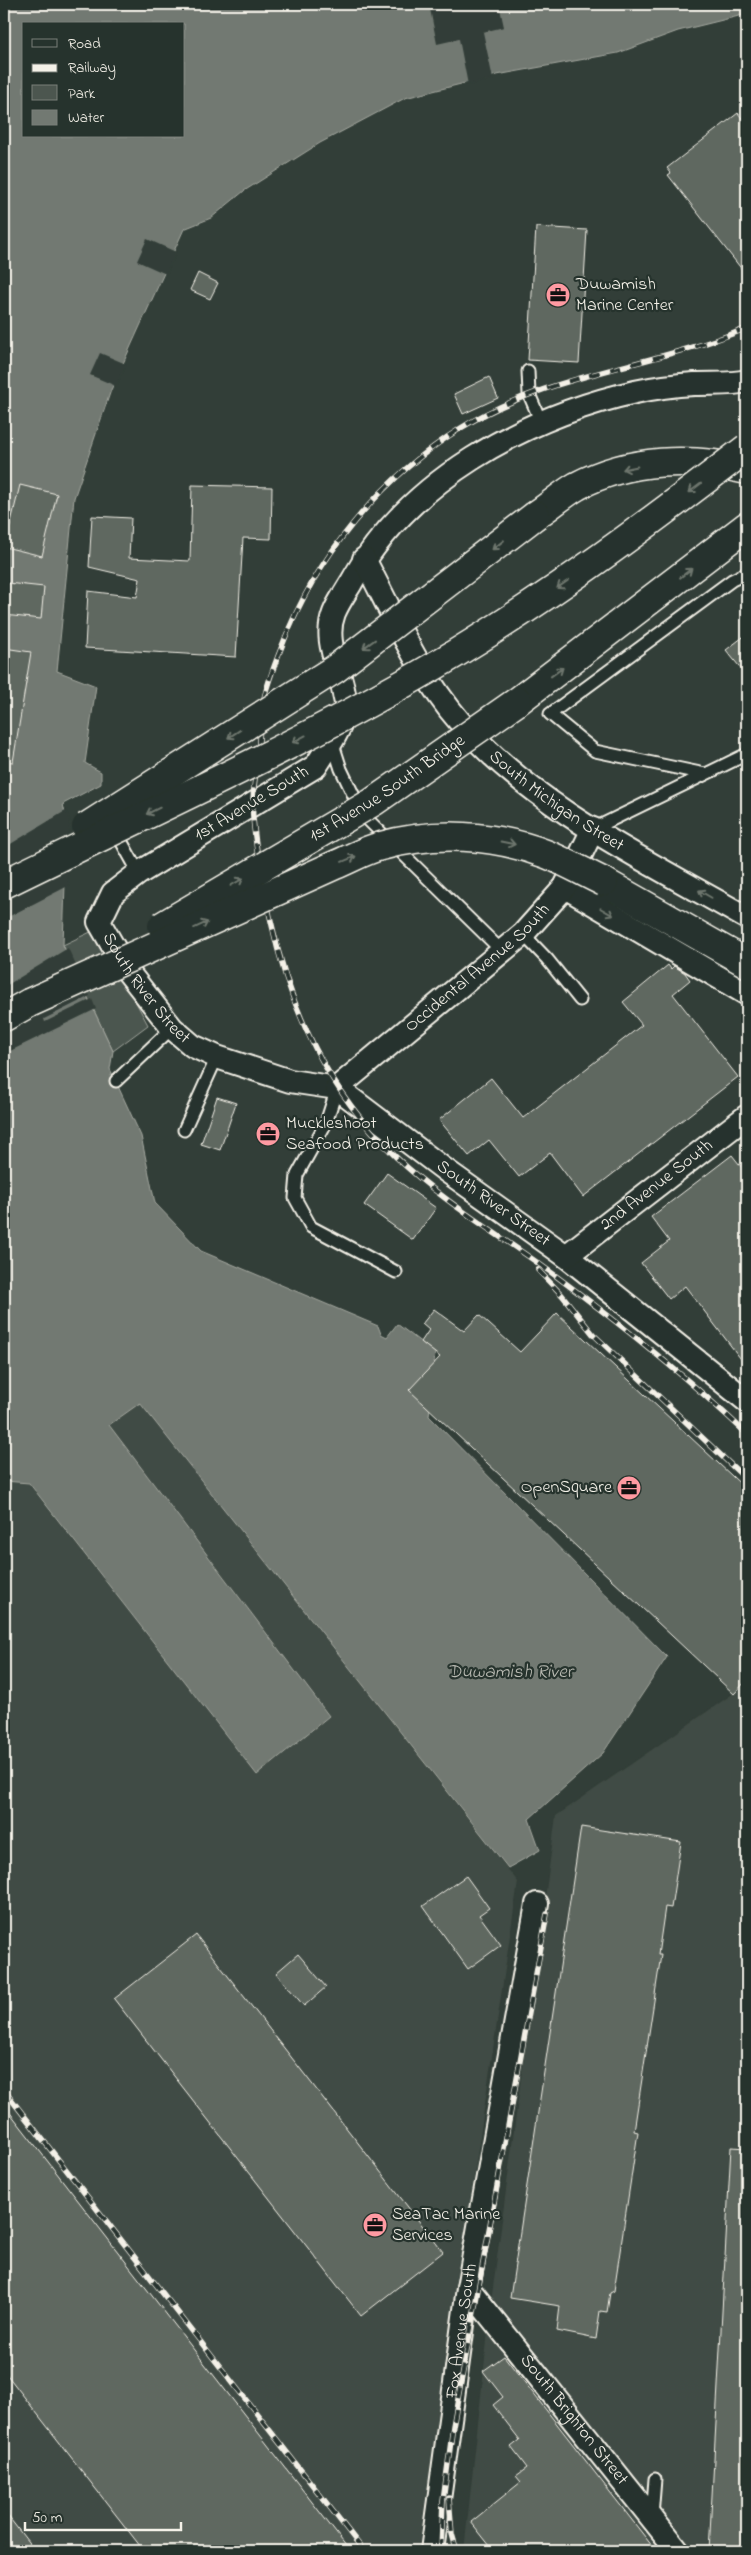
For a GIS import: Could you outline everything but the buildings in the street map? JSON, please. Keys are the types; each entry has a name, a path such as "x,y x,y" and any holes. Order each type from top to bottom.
{"highway":[{"path":"4,884 297,740 451,656 561,586 632,536 747,448"},
{"path":"4,878 335,669 536,515 577,486 609,472 645,464 685,462 747,470"},
{"name":"1st Avenue South Bridge","path":"4,1017 373,802 576,659 747,526"},
{"path":"29,1003 379,846 421,837 484,838 518,845 546,854 604,882 747,963"}],"street":[{"name":"1st Avenue South","path":"99,922 113,893 139,873 316,766 332,741 346,708 343,686 331,647 330,630 334,613 364,559 391,527 454,472 496,444 541,422 588,404 636,392 692,384 747,381"},
{"name":"South Michigan Street","path":"364,559 434,687 459,722 505,768 534,791 594,829 747,918"},
{"name":"Occidental Avenue South","path":"337,1088 523,934 565,887 594,829"},
{"path":"565,887 747,994"},
{"name":"South River Street","path":"99,922 128,972 172,1028 193,1046 217,1058 290,1081 337,1088 444,1170 566,1256 747,1401"},
{"name":"2nd Avenue South","path":"566,1256 747,1116"},
{"name":"Fox Avenue South","path":"432,2551 468,2288 537,1904"},
{"name":"South Brighton Street","path":"468,2288 678,2551"}],"lane":[{"path":"528,371 529,394 541,422"},
{"path":"705,774 595,751 550,714 732,580 747,573"},
{"path":"332,741 341,769 363,815 503,952"},
{"path":"594,829 747,754"},
{"path":"120,839 139,873"},
{"path":"523,934 547,959 580,1000"},
{"path":"116,1082 172,1028"},
{"path":"184,1130 217,1058"},
{"path":"337,1088 326,1123 297,1175 295,1198 311,1227 396,1272"},
{"path":"652,2518 655,2479"}],"shaded area":[{"path":"140,1403 518,1882 418,2551 4,2551 4,1481 28,1483 257,1775 329,1716 109,1425"},
{"path":"747,1684 747,2551 464,2551 492,2295 556,1816"}],"green space":[{"path":"97,929 148,1025 113,1051 63,945"}],"water":[{"name":"Duwamish River","path":"4,4 747,4 747,14 678,31 618,53 497,75 405,98 320,143 244,191 211,218 184,229 111,390 74,498 57,671 96,686 85,763 101,772 101,784 63,804 67,823 63,945 113,1051 110,1069 141,1136 155,1203 201,1251 378,1326 381,1334 387,1337 397,1324 435,1353 429,1416 667,1657 603,1753 529,1819 540,1850 508,1868 140,1403 109,1425 329,1716 257,1775 29,1483 4,1481"}],"pier":[{"path":"429,4 499,4 504,27 483,32 493,79 468,85 459,39 437,44"},
{"path":"147,239 176,252 166,274 137,261"},
{"path":"100,353 126,364 116,386 90,375"},
{"path":"67,810 70,823 68,886 4,919 4,848"},
{"path":"68,948 90,996 44,1019 45,1022 92,999 96,1009 4,1054 4,987"}],"railway":[{"path":"747,328 712,341 565,382 529,395 494,410 461,428 431,448 404,471 354,522 332,551 296,613 268,684 262,707 253,795 256,844 260,870 279,955 289,987 301,1019 316,1049 332,1078 351,1105 372,1132 414,1174 454,1205 556,1276 605,1313 678,1372 747,1434"},
{"path":"538,1270 562,1295 593,1334 747,1480"},
{"path":"441,2551 443,2501 453,2426 547,1914"},
{"path":"4,2090 364,2551"},
{"path":"449,2498 452,2534 457,2551"}],"place":[{"name":"Duwamish Marine Center","path":"558,295"},
{"name":"Muckleshoot Seafood Products","path":"268,1134"},
{"name":"OpenSquare","path":"629,1488"},
{"name":"SeaTac Marine Services","path":"375,2225"}]}
